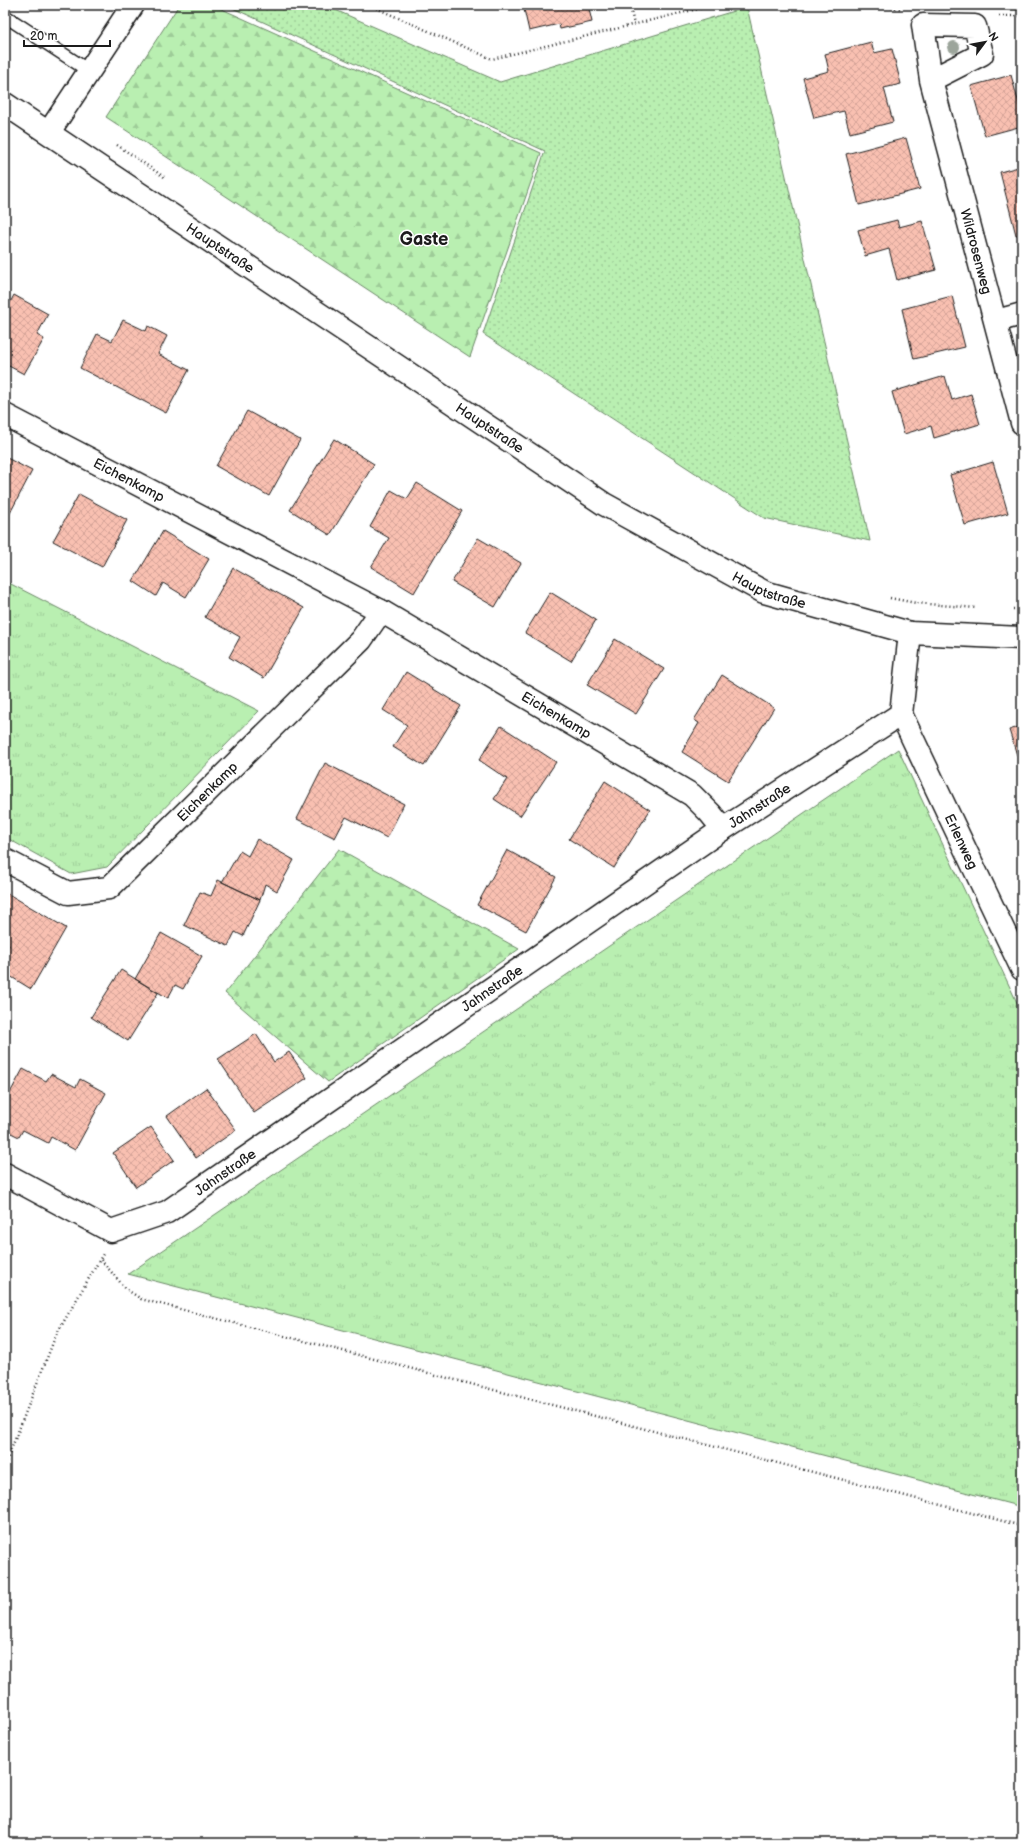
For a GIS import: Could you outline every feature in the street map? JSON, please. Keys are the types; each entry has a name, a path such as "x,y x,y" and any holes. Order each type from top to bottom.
{"street":[{"path":"49,132 133,5"},
{"name":"Wildrosenweg","path":"930,80 996,321 1022,423"},
{"name":"Hauptstraße","path":"5,104 604,504 764,592 910,633 1022,638"},
{"path":"996,321 1022,314"},
{"name":"Eichenkamp","path":"5,415 381,611 692,795 723,829"},
{"name":"Eichenkamp","path":"5,860 68,893 109,888 361,640 381,611"},
{"path":"901,714 910,633"},
{"name":"Jahnstraße","path":"5,1174 111,1231 167,1212 723,829 901,714"},
{"name":"Erlenweg","path":"901,714 1022,969"}],"lane":[{"path":"5,16 90,71"}],"path":[{"path":"369,5 492,59 714,5"},
{"path":"630,5 634,25"},
{"path":"871,5 909,10"},
{"path":"5,74 18,82"},
{"path":"116,144 168,180"},
{"path":"886,597 916,603 984,608"},
{"path":"1006,609 1022,609"},
{"path":"5,1465 56,1335 101,1260 126,1289 140,1299 1022,1526"}],"green space":[{"path":"179,5 213,5 541,153 470,357 106,117"},
{"path":"226,5 324,5 500,82 747,7 870,541 764,518 483,334 545,151"},
{"path":"965,5 1022,5 1022,10"},
{"path":"5,581 259,711 107,867 71,874 5,837"},
{"path":"898,749 1022,1013 1022,1507 128,1274"},
{"path":"339,849 519,949 328,1082 225,993"}],"building":[{"path":"523,5 588,5 592,22 560,29 559,24 529,31"},
{"path":"871,42 874,53 892,49 901,84 884,88 893,122 850,133 844,111 814,118 803,78 829,71 825,54"},
{"path":"1011,75 1022,115 1022,126 985,136 971,86"},
{"path":"906,138 920,189 859,205 846,154"},
{"path":"1022,166 1022,234 1016,235 1000,172"},
{"path":"897,220 899,227 922,221 936,270 897,280 889,249 865,256 858,230"},
{"path":"14,295 48,314 37,335 44,339 24,374 5,364 5,312"},
{"path":"952,296 965,347 914,359 902,309"},
{"path":"123,320 146,331 148,326 167,336 158,354 189,370 166,413 80,368 97,334 112,341"},
{"path":"945,376 952,400 971,394 980,424 934,438 931,426 904,434 892,392"},
{"path":"247,411 300,440 269,496 216,466"},
{"path":"334,439 374,464 330,535 290,510"},
{"path":"5,457 32,471 9,515 5,513"},
{"path":"993,462 1008,513 965,525 950,475"},
{"path":"417,483 462,511 414,593 371,567 389,538 370,527 391,490 407,499"},
{"path":"79,494 127,520 102,567 53,541"},
{"path":"163,531 209,559 186,597 163,583 156,596 133,581"},
{"path":"478,538 521,563 495,607 452,582"},
{"path":"233,568 304,608 264,678 229,657 240,637 205,617"},
{"path":"550,592 596,620 571,661 525,633"},
{"path":"615,639 664,669 636,714 587,685"},
{"path":"406,672 461,706 424,766 393,747 407,725 383,710"},
{"path":"722,675 774,708 728,781 682,752 699,723 694,720"},
{"path":"501,726 556,762 520,816 494,799 507,779 479,760"},
{"path":"1022,726 1022,771 1009,730"},
{"path":"325,763 404,804 387,838 346,817 335,838 297,819"},
{"path":"605,781 650,810 614,868 569,839"},
{"path":"257,839 294,860 277,891 265,884 260,900 222,882 240,851 248,856"},
{"path":"507,850 556,877 526,931 477,905"},
{"path":"218,880 260,900 243,936 235,932 228,946 184,925 200,892 211,896"},
{"path":"5,892 66,928 31,989 5,973 5,953 9,945 5,943"},
{"path":"161,933 202,956 183,989 175,985 168,998 135,979"},
{"path":"121,970 158,993 128,1041 91,1017"},
{"path":"256,1034 274,1062 289,1052 307,1078 254,1113 218,1059"},
{"path":"23,1069 46,1081 51,1074 76,1087 80,1079 106,1093 75,1150 51,1137 48,1143 23,1130 19,1137 5,1130 5,1102"},
{"path":"206,1088 236,1130 196,1158 167,1116"},
{"path":"151,1127 174,1160 136,1187 113,1153"}],"district":[{"name":"Gaste","path":"424,239"}]}
